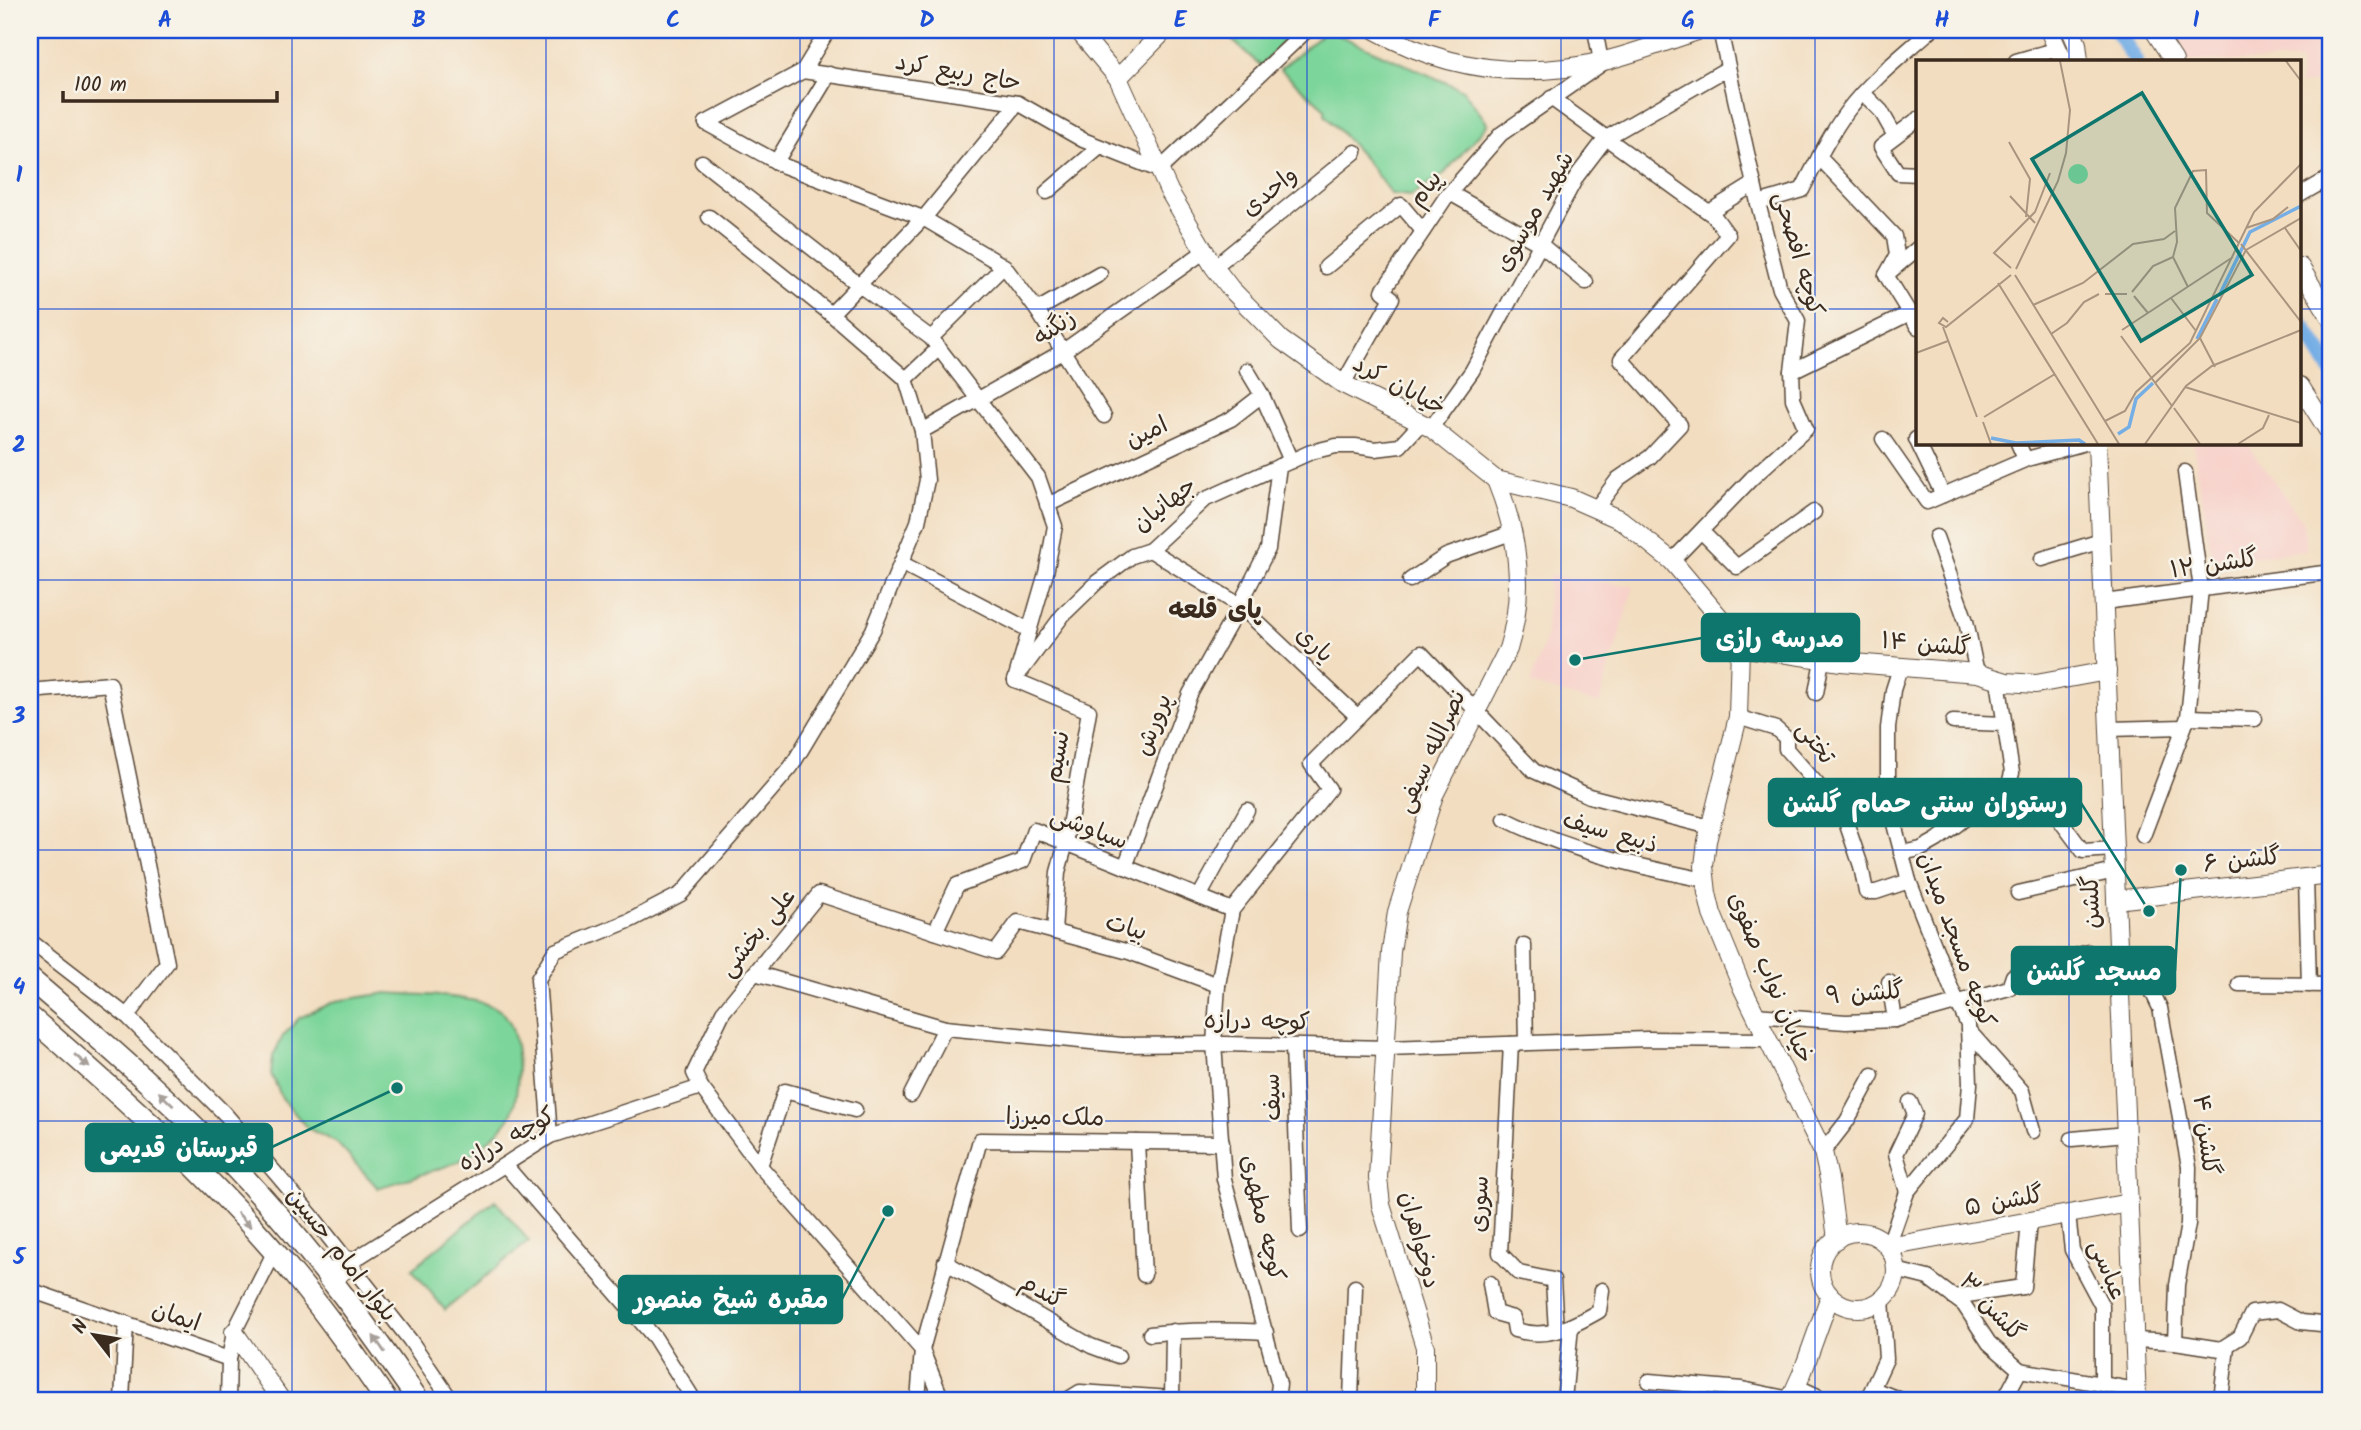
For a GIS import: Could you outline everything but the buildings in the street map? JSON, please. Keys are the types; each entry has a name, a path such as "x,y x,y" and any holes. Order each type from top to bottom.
{"main road":[{"name":"بلوار امام حسین","path":"30,979 132,1066 264,1199 330,1278 418,1400"},
{"name":"بلوار امام حسین","path":"30,1017 120,1095 206,1180 274,1253 333,1324 386,1400"},
{"path":"330,1278 349,1263"}],"street":[{"path":"828,30 803,71 706,123 776,162 923,218 1004,266 1037,310 1104,416"},
{"name":"خیابان کرد","path":"1078,30 1118,78 1168,191 1214,267 1231,289 1280,340 1343,384 1426,425 1496,480 1571,498 1597,507 1621,520 1672,561 1721,619 1740,647"},
{"path":"1118,78 1165,30"},
{"path":"1159,170 1307,30"},
{"path":"1375,30 1393,40 1469,65 1510,71 1555,69 1604,61 1700,30"},
{"path":"1595,30 1604,61"},
{"name":"کوچه افصحی","path":"1672,561 1752,478 1806,429 1793,399 1792,372 1798,321 1780,289 1720,30"},
{"path":"1758,203 1802,190 1849,110 1931,30"},
{"path":"2024,60 2061,55 2049,30"},
{"path":"2071,30 2077,44 2079,60"},
{"path":"2154,30 2173,60"},
{"name":"پیام","path":"1343,384 1392,298 1383,291 1450,193 1501,134 1604,61"},
{"name":"شهید موسوی","path":"1426,425 1472,371 1577,176 1606,138 1728,68"},
{"name":"حاج ربیع کرد","path":"803,71 1018,103 1083,140 1159,170"},
{"path":"776,162 829,75"},
{"path":"1864,94 1881,111 1895,136"},
{"path":"1551,98 1709,212 1728,234 1621,359 1680,425 1650,457 1618,479 1597,507"},
{"path":"831,314 923,218 1018,103"},
{"path":"1916,120 1881,147 1898,173 1916,174"},
{"path":"1047,192 1100,147"},
{"name":"واحدی","path":"1214,267 1354,152"},
{"path":"1819,157 1894,236 1897,255 1886,275"},
{"path":"702,162 935,343 1038,477 1055,526 1046,573 1015,680"},
{"path":"2302,194 2331,177"},
{"path":"1709,212 1754,184"},
{"path":"1450,193 1540,244 1586,282"},
{"path":"1326,267 1401,205 1423,231"},
{"path":"550,1136 538,979 555,951 631,920 681,894 791,767 873,630 918,522 927,481 922,431 905,379 831,314 709,217"},
{"path":"1886,275 1916,250"},
{"name":"زنگنه","path":"922,431 1062,352 1205,251"},
{"path":"905,379 1004,266"},
{"path":"2302,270 2331,318"},
{"path":"1037,310 1100,274"},
{"path":"1886,275 1916,324"},
{"path":"1792,372 1910,313"},
{"path":"1247,370 1262,395 1285,464"},
{"path":"2302,389 2331,435"},
{"name":"امین","path":"1048,505 1231,419 1262,395"},
{"name":"جهانیان","path":"1015,680 1063,615 1088,591 1132,556 1150,550 1205,500 1311,452 1336,446 1375,449 1400,446 1426,425"},
{"path":"1883,439 1927,502 2025,459 2081,444"},
{"path":"1918,444 1943,495"},
{"path":"2018,444 2025,459"},
{"name":"گلشن","path":"2097,444 2136,1395"},
{"name":"پرورش","path":"1125,866 1190,694 1268,549 1285,464"},
{"path":"2143,836 2186,722 2201,589 2185,471"},
{"name":"نصرالله سیفی","path":"1387,1048 1391,952 1397,912 1434,795 1508,649 1516,626 1519,595 1514,532 1496,480"},
{"path":"1702,532 1737,567 1814,512"},
{"path":"1410,580 1446,556 1514,532"},
{"path":"1936,537 1966,621 1977,673"},
{"path":"2042,559 2101,541"},
{"name":"یاری","path":"1150,550 1239,606 1358,717"},
{"path":"901,563 1030,629"},
{"name":"گلشن ۱۲","path":"2104,603 2331,572"},
{"name":"گلشن ۱۴","path":"1740,647 1822,660 1977,673 1998,680 2036,684 2107,671"},
{"name":"خیابان نواب صفوی","path":"1740,647 1738,717 1710,827 1704,866 1705,880 1712,914 1755,1015 1823,1152 1837,1239"},
{"path":"1232,910 1329,789 1311,764 1421,653 1534,771 1588,796 1710,827"},
{"path":"1816,693 1822,660"},
{"name":"کوچه مسجد میدان","path":"1888,1247 1907,1192 1968,1119 1970,1084 1968,1030 1909,881 1888,801 1888,728 1900,668"},
{"name":"نسیم","path":"1015,680 1089,711 1066,843 1058,872 1054,932"},
{"path":"1994,803 2009,784 2012,773 1998,680"},
{"path":"30,691 110,684 167,963 127,1016"},
{"name":"تختی","path":"1738,717 1776,729 1786,738 1786,749 1846,821 1861,866 1866,892 1876,892 1909,881"},
{"path":"2109,729 2255,719"},
{"path":"1953,722 2005,724"},
{"path":"1901,853 1921,849 1976,810 1994,803 2054,812 2083,850 2114,849"},
{"path":"1199,897 1247,810"},
{"name":"ذبیع سیف","path":"1505,819 1541,837 1626,864 1705,880"},
{"name":"سیاوشی","path":"935,932 957,885 1023,860 1034,830 1232,910"},
{"path":"2018,892 2115,871"},
{"name":"گلشن ۶","path":"2116,900 2331,875"},
{"path":"2306,879 2309,985"},
{"name":"علی بخشی","path":"701,1087 694,1073 723,1012 819,894 996,952 1018,922"},
{"name":"کوچه مطهری","path":"1232,910 1218,985 1214,1044 1224,1180 1279,1384 1277,1400"},
{"name":"بیات","path":"1018,922 1129,951 1218,985"},
{"path":"30,941 127,1016 226,1115 410,1340 451,1400"},
{"path":"1524,945 1526,1043"},
{"name":"گلشن ۹","path":"1755,1015 1846,1022 1895,1020 2009,988 2013,976 2088,952"},
{"name":"گلشن ۴","path":"2118,953 2138,962 2160,1008 2189,1167 2188,1224 2177,1285 2175,1342"},
{"name":"کوچه درازه","path":"755,973 945,1028 1122,1045 1387,1048 1647,1039 1767,1040"},
{"path":"1889,982 1895,1020"},
{"path":"2239,984 2331,985"},
{"path":"911,1095 945,1028"},
{"path":"1968,1030 2022,1091 2033,1131"},
{"name":"سوری","path":"1511,1044 1500,1253 1518,1273 1553,1280 1556,1331"},
{"name":"سیف","path":"1293,1045 1300,1231"},
{"name":"دوخواهران","path":"1387,1048 1378,1178 1381,1205 1425,1348 1422,1399"},
{"path":"1823,1152 1847,1121 1872,1074"},
{"path":"701,1087 760,1166 922,1350 942,1400"},
{"name":"کوچه درازه","path":"349,1263 550,1136 701,1087"},
{"path":"760,1166 785,1091 855,1110"},
{"path":"1907,1192 1896,1154 1915,1114 1910,1102"},
{"path":"2073,1139 2126,1134"},
{"name":"ملک میرزا","path":"918,1400 922,1350 980,1140 1222,1143"},
{"path":"1137,1142 1144,1275"},
{"path":"505,1165 655,1338 694,1400"},
{"name":"گلشن ۵","path":"1888,1247 2129,1203"},
{"name":"عباسی","path":"2068,1215 2072,1250 2102,1306 2102,1384"},
{"path":"1953,1297 2023,1287 2028,1222"},
{"path":"1852,1233 1868,1234 1888,1247 1896,1270 1892,1286 1882,1299 1870,1306 1855,1308 1830,1296 1822,1282 1821,1266 1826,1251 1837,1239 1852,1233"},
{"path":"228,1400 233,1332 274,1253"},
{"name":"گندم","path":"945,1262 1090,1346 1118,1356"},
{"name":"گلشن ۳","path":"1896,1270 1928,1278 1964,1305 1989,1343 2020,1370 2102,1384 2136,1395"},
{"path":"1490,1283 1495,1313 1514,1318 1515,1330 1532,1335 1571,1326 1599,1311 1602,1290"},
{"path":"1351,1400 1355,1287"},
{"name":"ایمان","path":"30,1290 229,1359"},
{"path":"1792,1395 1830,1296"},
{"path":"1882,1299 1886,1359 1870,1394 1901,1400"},
{"path":"2134,1340 2175,1342 2221,1349 2240,1337 2252,1313 2278,1310 2301,1322 2331,1325"},
{"path":"122,1400 127,1324"},
{"path":"1564,1400 1571,1326"},
{"path":"1067,1400 1080,1392 1172,1399 1173,1331"},
{"path":"1150,1334 1173,1331 1266,1332"},
{"path":"233,1332 281,1400"},
{"path":"2221,1400 2227,1346"},
{"path":"2004,1400 2020,1370"},
{"path":"1649,1381 1826,1400"}],"shaded area":[{"path":"2173,30 2331,30 2331,79 2302,85 2302,60 2188,60"},
{"path":"2193,444 2248,444 2303,522 2307,550 2213,562"},
{"path":"1549,575 1634,586 1599,704 1530,684 1546,637"}],"green space":[{"path":"1221,30 1294,30 1261,66"},
{"path":"1327,30 1463,90 1488,124 1443,175 1411,196 1391,194 1364,158 1325,115 1325,109 1280,69"},
{"path":"387,993 463,999 492,1006 502,1012 509,1020 513,1033 518,1081 513,1110 508,1120 492,1138 473,1153 441,1168 378,1188 337,1143 307,1128 282,1098 271,1074 273,1056 283,1036 299,1018 336,1001"},
{"path":"495,1200 529,1241 445,1310 412,1269"}],"waterway":[{"path":"2116,30 2135,60"},
{"path":"2302,324 2331,370"}],"place":[{"name":"مدرسه رازی","path":"1575,660"},
{"name":"مسجد گلشن","path":"2181,870"},
{"name":"رستوران سنتی حمام گلشن","path":"2149,911"},
{"name":"قبرستان قدیمی","path":"397,1088"},
{"name":"مقبره شیخ منصور","path":"888,1211"}],"district":[{"name":"پای قلعه","path":"1215,611"}]}
